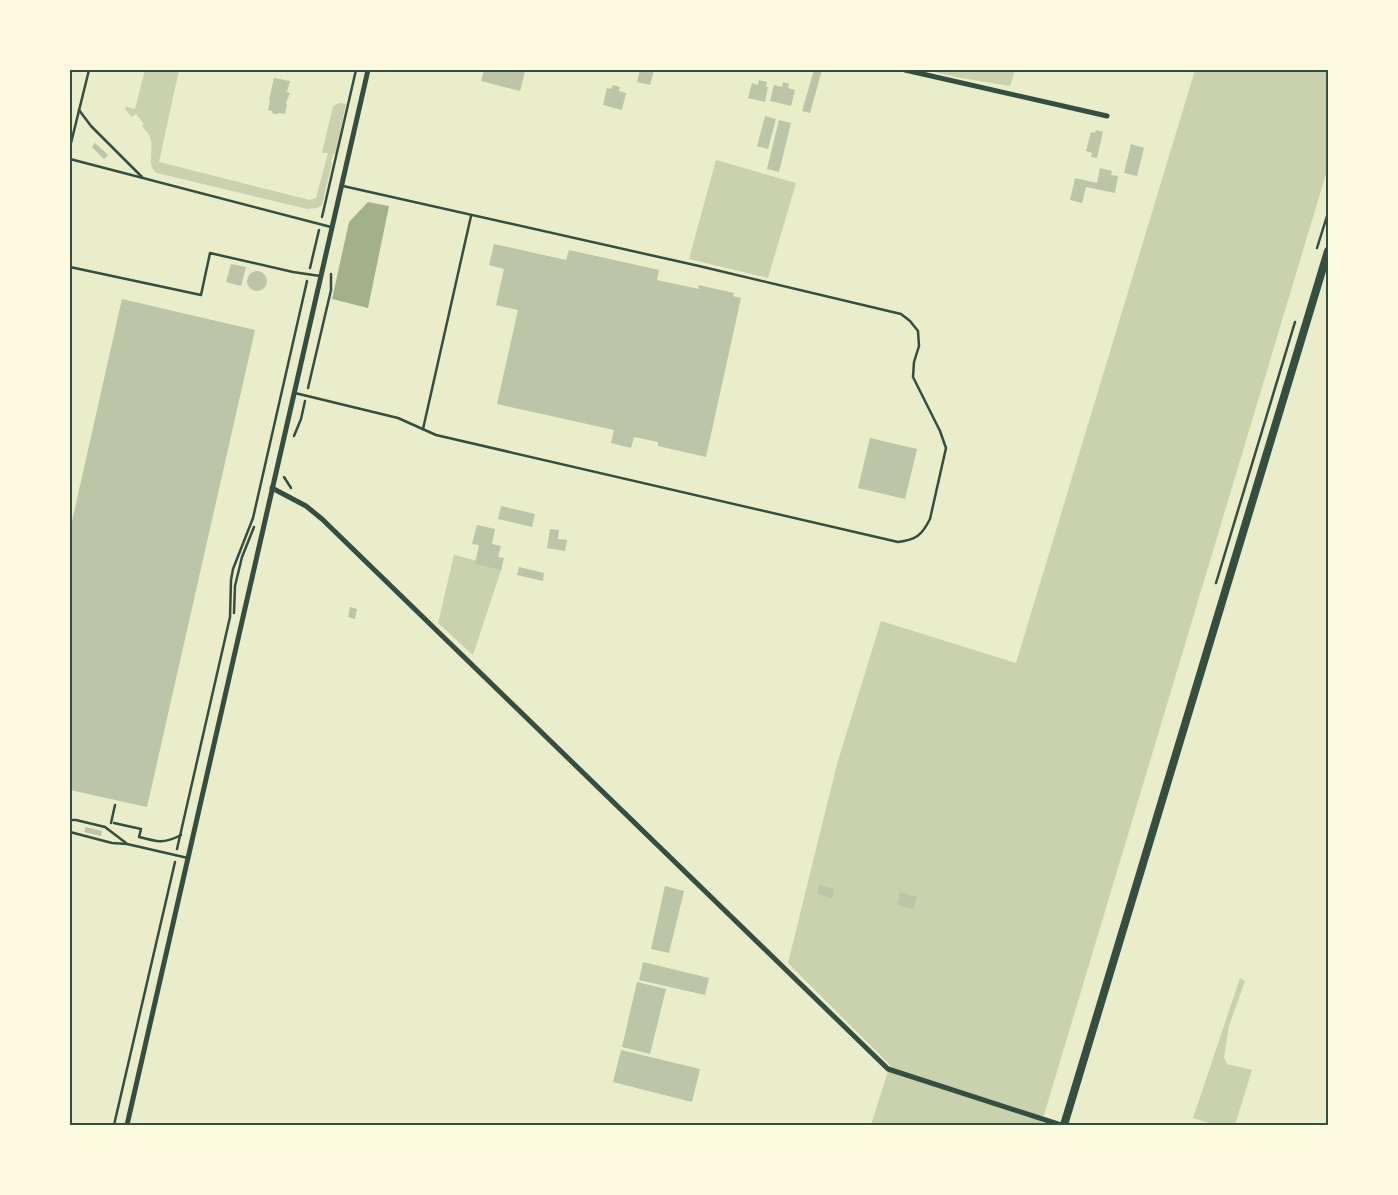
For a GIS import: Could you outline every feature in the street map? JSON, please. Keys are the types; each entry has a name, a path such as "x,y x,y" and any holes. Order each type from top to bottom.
{"main road":[{"path":"1063,1125 1328,251"}],"street":[{"path":"127,1125 368,70"},
{"path":"905,70 1107,116"},
{"path":"272,488 306,506 322,518 888,1069 1063,1125"}],"lane":[{"path":"70,147 89,70"},
{"path":"79,110 91,126 143,178"},
{"path":"70,159 331,227"},
{"path":"294,393 398,418 436,435 898,542 910,541 919,536 930,519 946,448 913,377 914,362 920,346 918,331 901,314 699,266 341,186"},
{"path":"422,429 471,216"},
{"path":"70,267 201,295 210,253 293,272 320,276"},
{"path":"70,820 105,827 127,844"},
{"path":"70,832 112,843 127,844 188,858"}],"path":[{"path":"114,1125 230,617 232,575 253,518 356,70"},
{"path":"115,805 111,823 141,829 139,837 165,842 181,835 186,828"}],"shaded area":[{"path":"145,70 179,70 159,162 310,200 316,198 328,153 322,153 333,106 340,103 346,104 322,205 317,208 307,209 157,173 153,170 149,134 142,126 144,124 136,114 132,117 125,109 126,107 135,109"},
{"path":"925,70 1015,70 1010,86"},
{"path":"1195,70 1328,70 1328,167 1041,1125 871,1125 890,1065 788,963 837,764 881,621 1016,663"},
{"path":"716,160 796,183 768,278 689,259"},
{"path":"368,202 389,206 368,308 332,299 349,222"},
{"path":"454,555 502,567 473,655 438,623"},
{"path":"1240,978 1245,981 1229,1026 1224,1057 1227,1064 1252,1070 1235,1125 1215,1125 1193,1118"}],"building":[{"path":"484,70 525,71 520,91 481,81"},
{"path":"640,70 654,70 650,85 637,82"},
{"path":"814,70 822,70 810,113 802,111"},
{"path":"274,78 290,81 287,92 290,93 286,103 285,114 273,114 272,111 268,110"},
{"path":"759,80 767,82 765,102 748,98 752,83 758,85"},
{"path":"783,82 789,84 788,88 795,90 791,106 770,101 774,85 782,87"},
{"path":"613,85 620,87 619,91 626,93 622,110 603,105 607,88 611,89"},
{"path":"765,116 776,119 768,149 757,146"},
{"path":"779,120 791,123 779,172 767,169"},
{"path":"1096,130 1103,132 1097,158 1091,157 1092,153 1086,151 1091,132 1095,133"},
{"path":"95,143 108,155 104,159 92,147"},
{"path":"1131,144 1144,148 1137,176 1124,173"},
{"path":"1100,168 1112,171 1111,175 1118,176 1115,193 1086,187 1082,203 1070,200 1075,178 1097,183"},
{"path":"494,244 566,260 569,250 659,270 657,280 699,289 698,285 734,293 733,296 741,298 706,457 658,446 658,442 634,437 631,448 611,443 614,430 497,404 518,310 496,305 504,269 489,265"},
{"path":"231,264 246,267 241,286 226,282"},
{"path":"253,271 261,271 267,277 267,285 261,291 253,291 247,285 247,277"},
{"path":"122,299 255,330 147,807 70,790 70,530"},
{"path":"870,438 917,449 905,499 858,488"},
{"path":"501,506 535,514 532,527 498,519"},
{"path":"477,525 495,529 492,544 501,546 498,557 504,558 501,570 475,564 479,545 472,544"},
{"path":"550,529 559,530 558,539 567,540 565,551 547,548"},
{"path":"519,567 544,573 543,581 517,575"},
{"path":"350,607 357,609 355,619 348,617"},
{"path":"86,827 102,831 101,836 84,832"},
{"path":"819,885 834,889 832,898 817,894"},
{"path":"665,886 684,891 669,953 651,949"},
{"path":"900,892 917,897 913,909 897,905"},
{"path":"643,962 709,978 705,995 639,980"},
{"path":"637,982 666,989 650,1054 622,1047"},
{"path":"621,1050 700,1069 692,1102 613,1082"}]}
